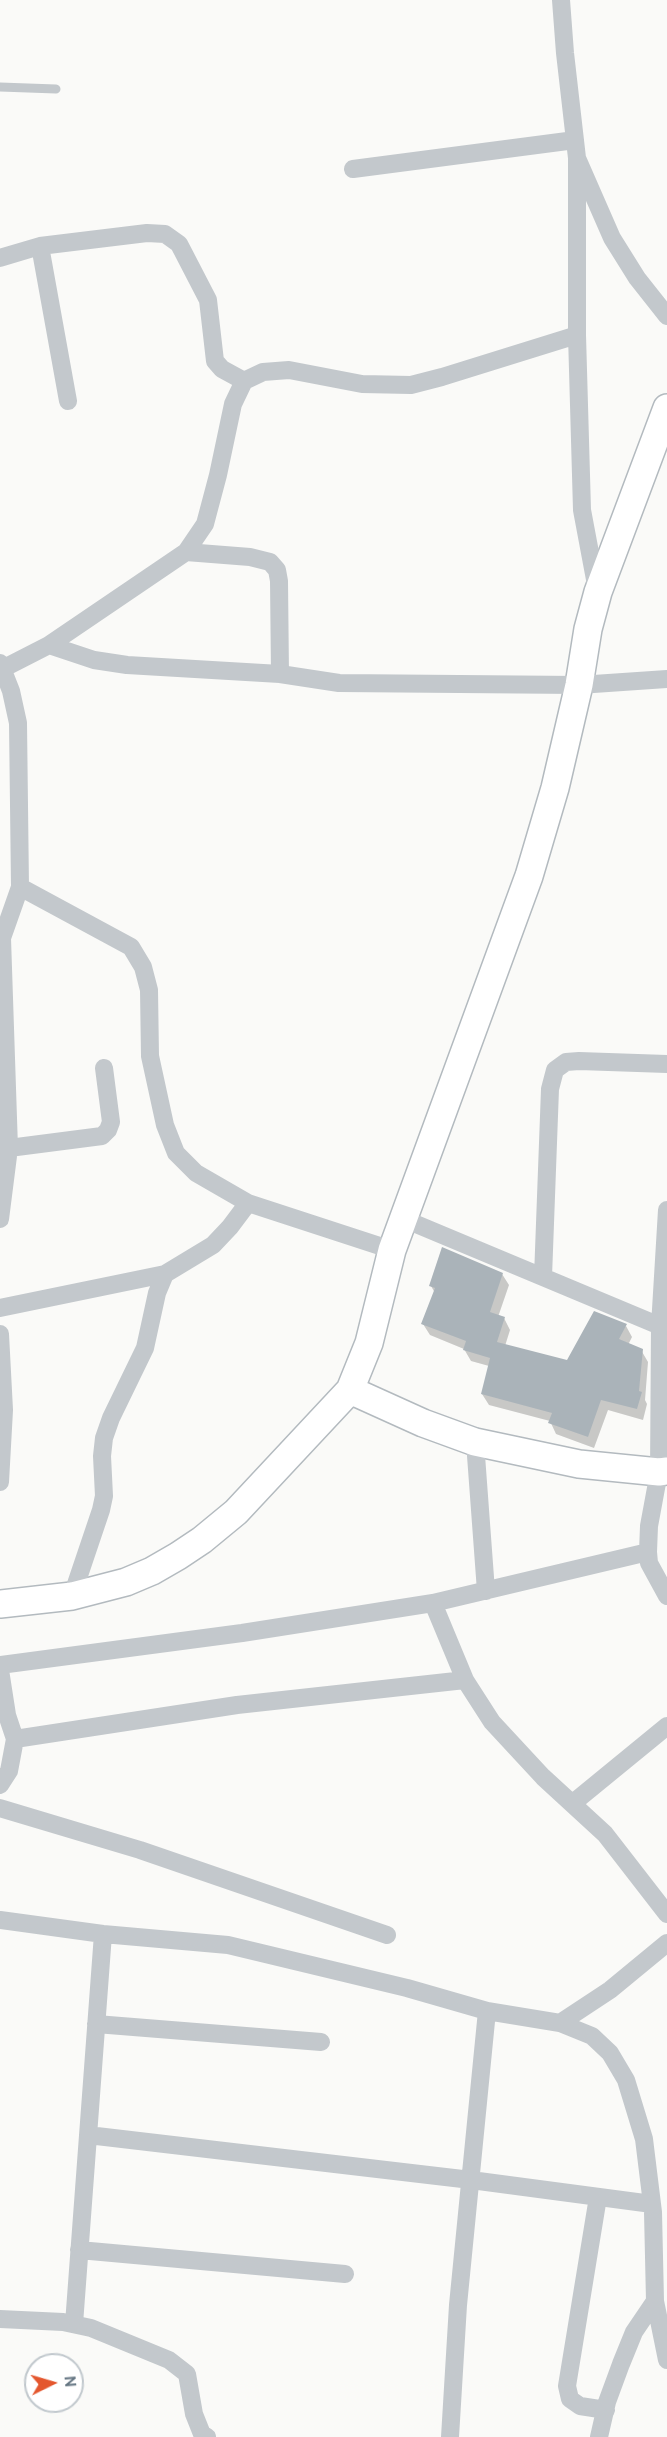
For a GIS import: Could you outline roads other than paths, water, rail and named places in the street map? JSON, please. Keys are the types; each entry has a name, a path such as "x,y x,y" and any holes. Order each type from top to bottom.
{"street":[{"path":"561,0 564,53 576,149 577,335 582,510 597,592"},
{"path":"353,169 576,149"},
{"path":"576,149 612,238 637,278 667,316"},
{"path":"0,258 40,246 147,233 165,234 179,244 208,300 215,361 222,369 244,381"},
{"path":"40,246 68,401"},
{"path":"0,1219 9,1148 1,938 20,887 18,723 2,665 49,645 186,552 205,524 233,404 244,381 263,372 289,370 362,384 411,385 577,335"},
{"path":"0,1604 72,1596 126,1582 152,1571 202,1540 236,1512 350,1390 369,1343 392,1250 529,876 555,788 579,685 588,629 597,592 665,425"},
{"path":"186,552 250,557 270,562 277,570 280,674"},
{"path":"49,645 93,660 127,665 280,674 339,683 579,685 667,679"},
{"path":"20,887 131,947 143,967 149,990 150,1056 165,1125 176,1153 196,1173 248,1203 392,1250"},
{"path":"543,1277 550,1089 555,1070 566,1062 579,1061 667,1064"},
{"path":"9,1148 102,1136 108,1130 111,1122 104,1068"},
{"path":"0,1308 165,1274 213,1245 248,1203"},
{"path":"667,1210 660,1326 663,1471 649,1526 648,1552 650,1563 667,1596"},
{"path":"404,1219 660,1326"},
{"path":"72,1596 104,1496 102,1456 104,1438 111,1418 145,1348 157,1293 165,1274"},
{"path":"0,1334 4,1410 0,1482"},
{"path":"350,1390 423,1423 475,1443 579,1464 663,1471"},
{"path":"475,1443 486,1591"},
{"path":"0,1665 242,1633 433,1604 648,1552"},
{"path":"433,1604 465,1680 492,1722 543,1777 605,1834 667,1914"},
{"path":"0,1670 4,1716 15,1739 9,1770 0,1785"},
{"path":"15,1739 237,1706 465,1680"},
{"path":"573,1803 667,1726"},
{"path":"0,1808 140,1850 387,1935"},
{"path":"0,1920 103,1934 228,1945 407,1988 487,2011 560,2023 592,2036 610,2053 626,2080 644,2139 660,2266 655,2301 667,2360"},
{"path":"74,2324 103,1934"},
{"path":"560,2023 610,1990 667,1943"},
{"path":"450,2437 458,2305 487,2011"},
{"path":"96,2024 321,2042"},
{"path":"88,2136 471,2180 652,2204"},
{"path":"598,2197 567,2386 570,2399 580,2406 606,2410"},
{"path":"79,2250 345,2274"},
{"path":"599,2437 606,2410 634,2332 655,2301"},
{"path":"0,2319 74,2324 91,2328 169,2360 187,2374 194,2414 203,2436"}],"lane":[{"path":"0,87 56,89"}]}
